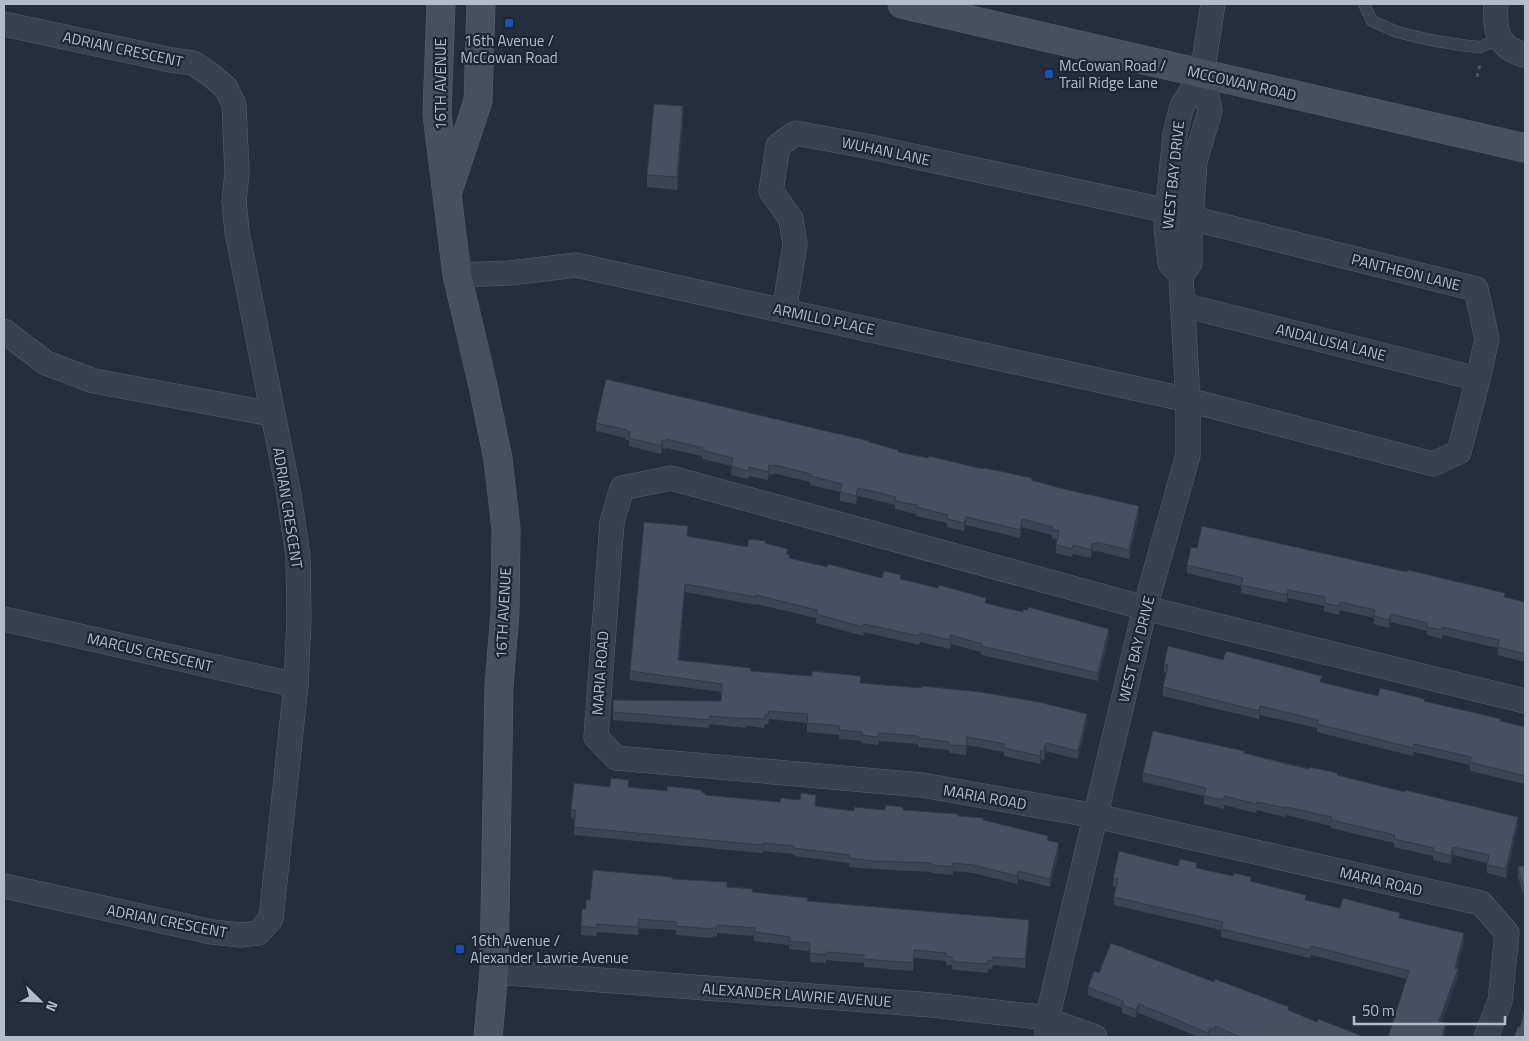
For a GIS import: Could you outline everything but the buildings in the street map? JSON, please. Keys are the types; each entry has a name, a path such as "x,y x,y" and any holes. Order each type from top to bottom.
{"main road":[{"name":"16TH AVENUE","path":"441,4 437,114 457,275 484,386 498,459 506,529 505,612 499,686 494,972 488,1037"},
{"name":"16TH AVENUE","path":"447,194 478,101 481,4"},
{"name":"MCCOWAN ROAD","path":"902,4 1525,148"}],"street":[{"path":"1202,74 1213,4"},
{"path":"1496,4 1496,31 1500,39 1506,46 1525,55"},
{"name":"ADRIAN CRESCENT","path":"4,24 171,60 193,63 226,88 234,105 237,173 234,201 237,232 289,495 298,556 299,619 296,685 271,919 258,933 240,935 212,932 4,886"},
{"name":"WEST BAY DRIVE","path":"1047,1028 1145,608 1188,455 1184,305 1181,276 1170,263 1166,227 1175,134 1182,106 1202,74"},
{"name":"WEST BAY DRIVE","path":"1181,276 1190,263 1195,161 1210,111 1202,74"},
{"name":"WUHAN LANE","path":"784,311 795,246 791,219 771,191 778,146 795,133 866,146 1168,211"},
{"name":"PANTHEON LANE","path":"1188,400 1433,464 1459,452 1487,339 1476,289 1191,218"},
{"name":"ARMILLO PLACE","path":"457,275 510,273 576,265 1188,400"},
{"name":"ANDALUSIA LANE","path":"1184,305 1478,379"},
{"path":"4,331 46,363 94,381 272,414"},
{"name":"MARIA ROAD","path":"1486,1037 1500,1001 1508,933 1481,903 1096,816 922,785 616,758 596,737 612,522 622,488 671,478 1145,608 1525,701"},
{"name":"MARCUS CRESCENT","path":"4,619 296,685"},
{"name":"ALEXANDER LAWRIE AVENUE","path":"494,972 932,1005 1024,1015 1047,1028 1095,1037"}],"lane":[{"path":"1364,4 1372,21 1397,32 1468,46 1480,46 1500,39"}],"path":[{"path":"1477,77 1480,64"}],"place":[{"name":"16th Avenue / McCowan Road","path":"509,23"},
{"name":"McCowan Road / Trail Ridge Lane","path":"1049,74"},
{"name":"16th Avenue / Alexander Lawrie Avenue","path":"460,949"}]}
